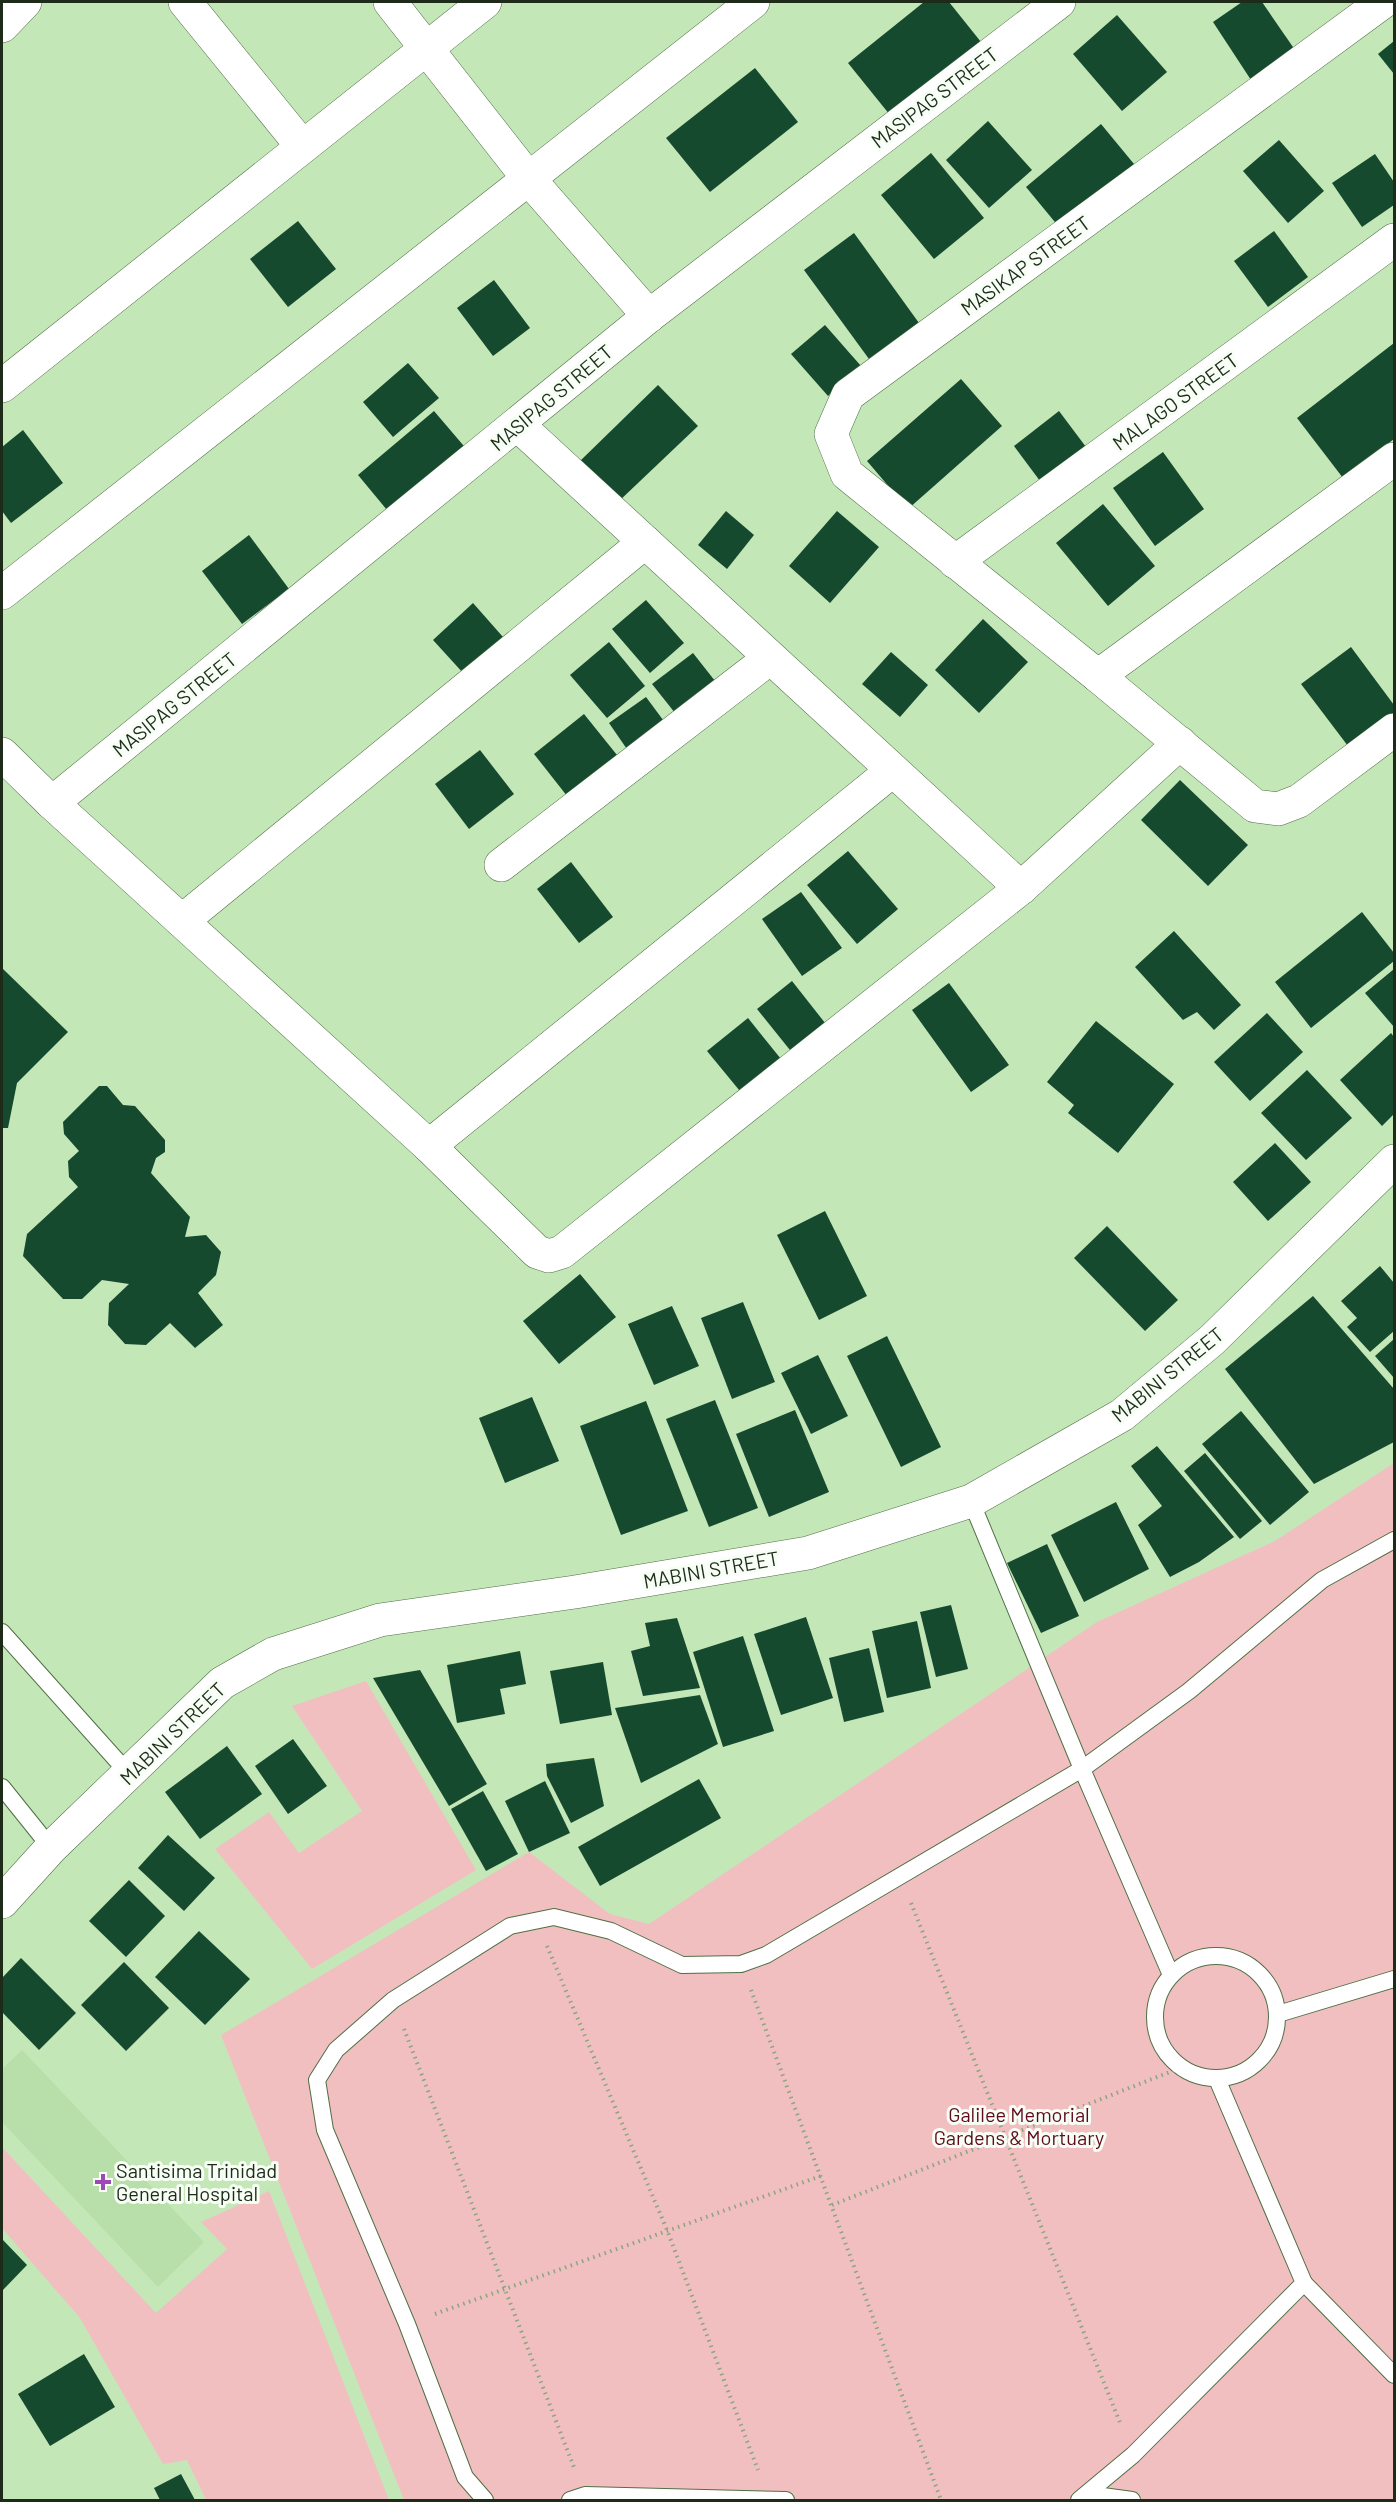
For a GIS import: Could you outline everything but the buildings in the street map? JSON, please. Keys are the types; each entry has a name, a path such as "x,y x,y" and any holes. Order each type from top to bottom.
{"street":[{"path":"2,26 25,2"},
{"path":"184,2 302,146"},
{"path":"390,2 528,177 649,316"},
{"path":"2,386 485,2"},
{"path":"2,593 753,2"},
{"name":"MASIPAG STREET","path":"52,803 649,316 1059,2"},
{"name":"MASIKAP STREET","path":"1383,2 849,395 831,434 847,474 1255,806 1278,809 1299,801 1395,730"},
{"name":"MALAGO STREET","path":"956,562 1395,240"},
{"path":"518,425 1021,888"},
{"path":"1098,676 1395,459"},
{"path":"182,921 645,542"},
{"path":"501,865 770,658"},
{"path":"2,754 52,803 429,1146 537,1252 549,1256 562,1252 1021,888 1180,743"},
{"path":"429,1146 892,771"},
{"name":"MABINI STREET","path":"2,1902 51,1848 222,1683 273,1654 380,1620 575,1592 808,1553 971,1502 1122,1415 1212,1340 1395,1161"}],"lane":[{"path":"971,1502 1171,1975"},
{"path":"485,2500 465,2477 407,2324 325,2130 317,2080 336,2050 393,2000 510,1926 554,1917 611,1931 682,1965 741,1964 766,1955 1082,1769 1189,1691 1322,1580 1395,1540"},
{"path":"2,1632 129,1774"},
{"path":"2,1787 51,1848"},
{"path":"1207,1956 1229,1957 1249,1965 1264,1978 1274,1995 1278,2014 1276,2034 1268,2052 1254,2067 1237,2076 1217,2079 1198,2076 1180,2068 1165,2053 1156,2034 1154,2013 1159,1993 1171,1975 1188,1962 1207,1956"},
{"path":"1278,2014 1395,1979"},
{"path":"1217,2079 1304,2283 1395,2375"},
{"path":"1083,2497 1134,2455 1304,2283"},
{"path":"1083,2497 1132,2500"},
{"path":"578,2498 778,2500"}],"path":[{"path":"901,1877 1134,2455"},
{"path":"537,1921 778,2500"},
{"path":"741,1964 941,2500"},
{"path":"393,2000 506,2289 578,2498"},
{"path":"832,2205 1180,2068"},
{"path":"407,2324 821,2176"}],"shaded area":[{"name":"Santisima Trinidad General Hospital","path":"22,2050 204,2242 158,2287 2,2122 2,2069"}],"green space":[{"name":"Galilee Memorial Gardens & Mortuary","path":"1394,1463 1394,2500 404,2500 221,2035 529,1852 610,1914 649,1924 1097,1622 1275,1541"},
{"path":"366,1681 476,1870 312,1969 215,1849 269,1812 299,1853 362,1811 292,1706"},
{"path":"2,2147 156,2313 227,2249 201,2222 269,2191 389,2500 206,2500 187,2460 163,2464 80,2318 2,2228"}],"place":[{"name":"Santisima Trinidad General Hospital","path":"103,2182"}]}
